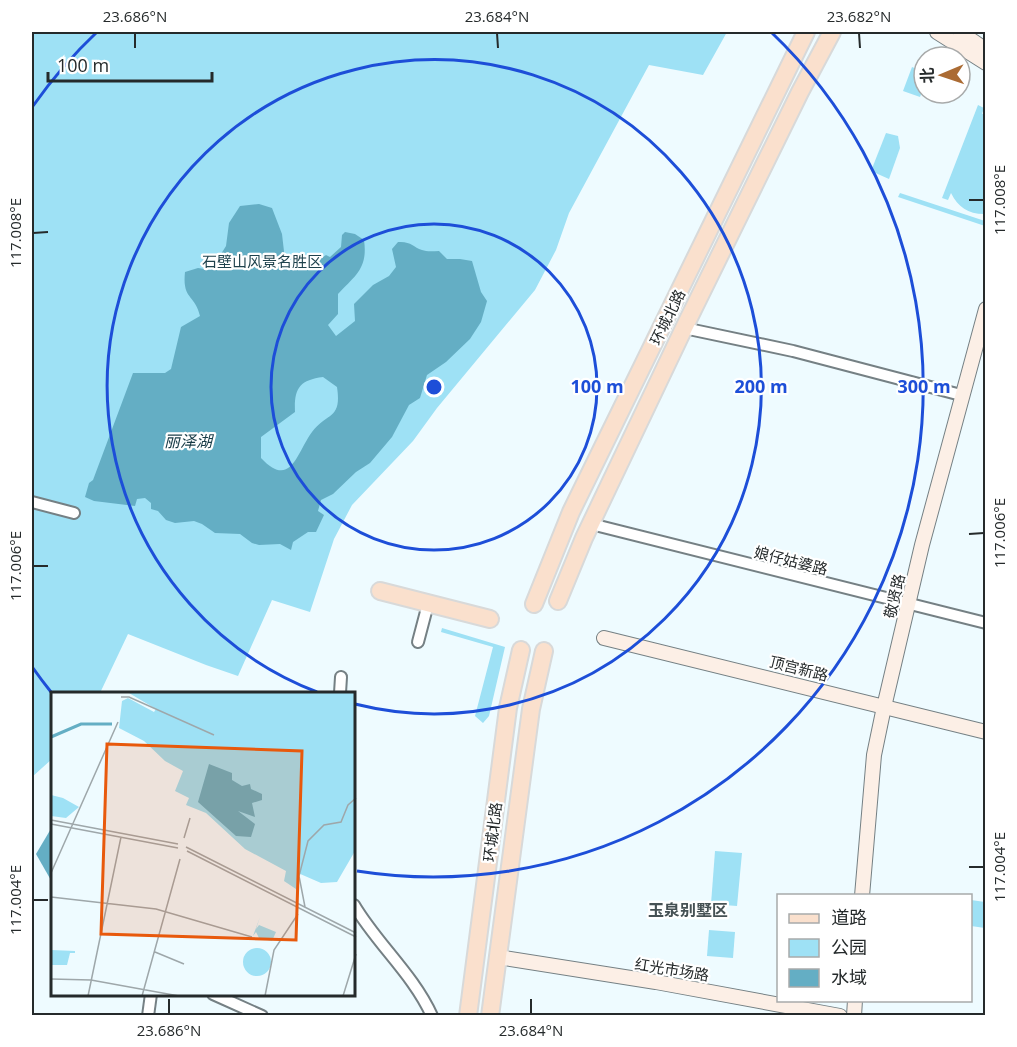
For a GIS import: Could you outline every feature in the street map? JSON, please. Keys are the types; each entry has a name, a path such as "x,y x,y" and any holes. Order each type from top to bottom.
{"main road":[{"name":"环城北路","path":"534,604 571,512 806,32"},
{"name":"环城北路","path":"558,601 591,524 684,328 832,32"},
{"path":"380,591 490,619"},
{"name":"环城北路","path":"468,1016 508,708 521,650"},
{"name":"环城北路","path":"490,1016 531,709 544,651"}],"street":[{"path":"937,32 986,63"},
{"path":"960,32 986,50"},
{"name":"敬贤路","path":"862,894 874,755 884,706 922,545 986,309"},
{"path":"684,328 793,351 961,395"},
{"path":"32,502 74,513"},
{"name":"娘仔姑婆路","path":"591,524 986,623"},
{"path":"418,642 428,604"},
{"name":"顶宫新路","path":"604,638 986,732"},
{"path":"340,692 341,677"},
{"path":"356,908 365,924 407,973 432,1016"},
{"name":"红光市场路","path":"498,957 663,983 840,1016"},
{"path":"148,1016 151,996"},
{"path":"217,996 262,1016"}],"green space":[{"name":"石壁山风景名胜区","path":"32,32 727,32 703,75 649,65 569,213 556,250 535,290 437,408 413,441 352,505 334,539 310,612 272,600 238,676 128,634 100,692 51,692 51,760 32,777"},
{"path":"912,67 912,94 903,91"},
{"path":"978,105 984,108 982,114 985,113 986,214 973,213 964,209 951,193 948,200 942,198"},
{"path":"886,133 898,136 900,148 889,179 871,171"},
{"path":"900,193 985,221 985,226 898,197"},
{"path":"442,628 505,647 489,716 483,723 475,716 493,647 441,632"},
{"path":"715,851 742,853 737,906 711,904"},
{"path":"972,900 985,902 985,928 972,926"},
{"path":"709,930 735,932 733,958 707,956"}],"water":[{"name":"丽泽湖","path":"259,204 272,208 282,234 285,260 310,266 326,255 330,257 341,247 342,235 345,232 355,234 364,240 365,250 362,264 355,276 338,294 338,314 328,325 336,336 355,321 354,304 373,285 389,276 396,267 392,249 398,242 409,243 424,251 439,251 447,259 472,261 481,292 487,301 481,322 470,339 446,362 427,375 420,398 409,405 392,437 370,463 356,472 333,494 321,500 318,511 324,515 316,532 308,532 293,542 291,550 280,544 252,543 240,534 215,533 194,521 175,523 166,520 158,511 151,509 151,503 145,498 137,499 135,506 94,501 85,497 133,373 165,373 171,369 181,327 200,316 185,288 185,272 198,268 211,270 226,246 229,223 240,206","holes":["323,377 337,387 338,398 335,410 312,432 292,464 280,470 271,467 261,458 261,437 295,412 297,392 303,383"]},
{"path":"51,829 51,880 36,854"}],"district":[{"name":"玉泉别墅区","path":"688,910"}]}
